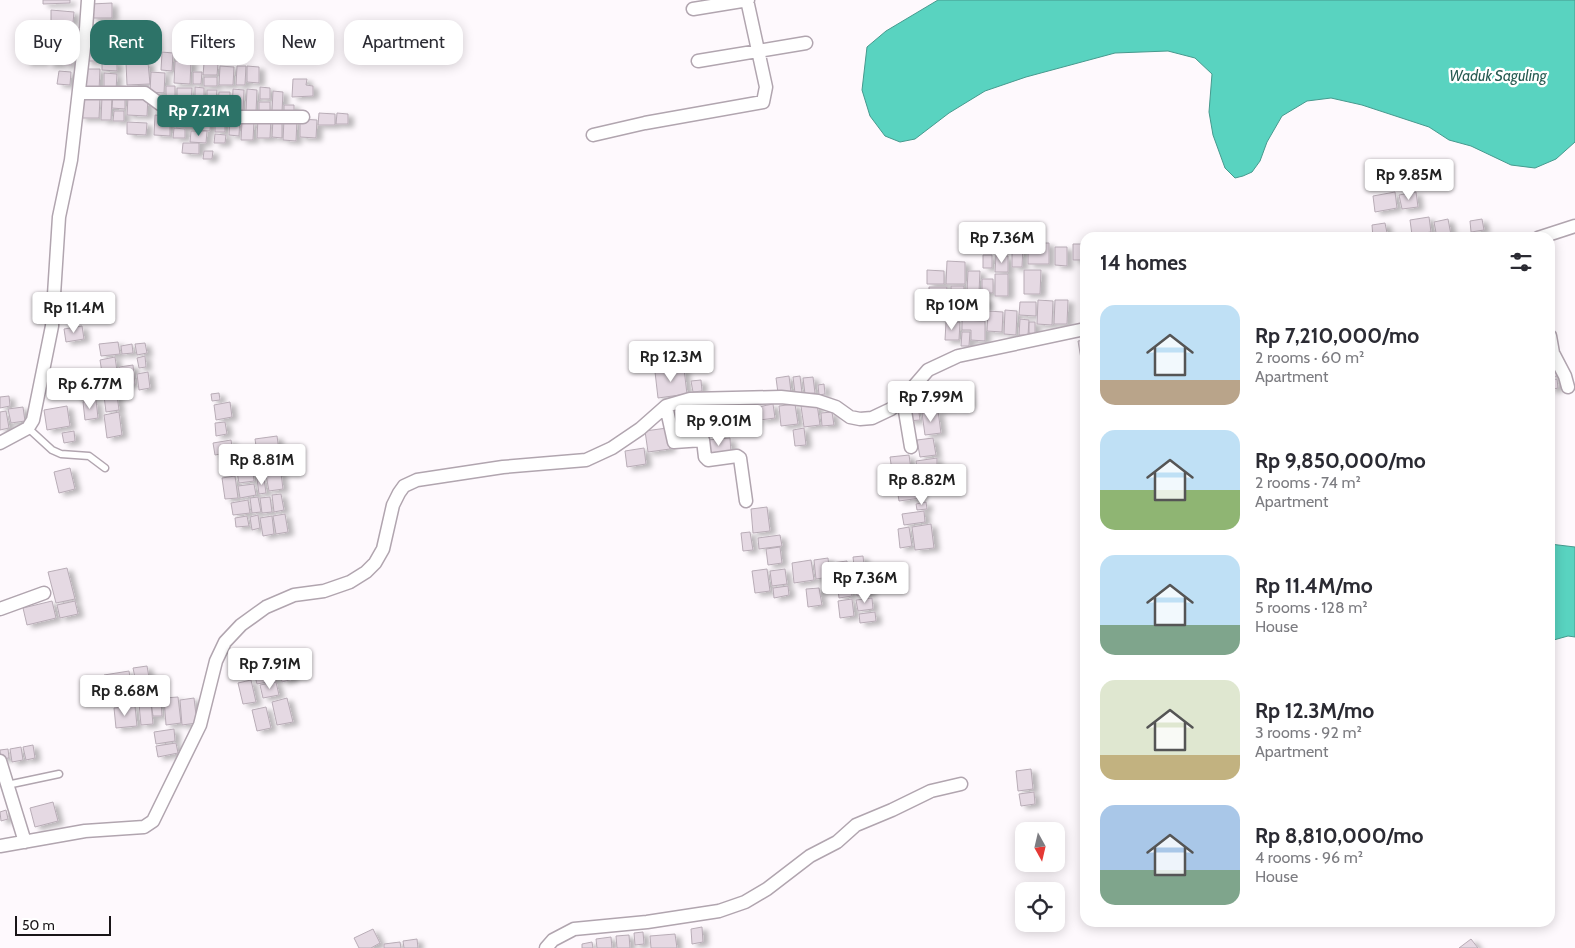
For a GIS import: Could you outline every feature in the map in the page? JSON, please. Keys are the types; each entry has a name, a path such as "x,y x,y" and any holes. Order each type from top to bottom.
{"street":[{"path":"0,443 28,428 32,420 52,326 59,218 71,160 88,0"},
{"path":"593,135 644,123 763,102 766,87 747,0 693,9"},
{"path":"698,61 806,43"},
{"path":"79,93 145,93 160,104 174,108 213,111 238,117 303,117"},
{"path":"1555,232 1575,226"},
{"path":"0,846 85,831 144,827 149,825 153,821 200,725 216,661 226,642 241,625 266,607 294,595 324,591 350,582 366,572 375,563 383,549 393,505 404,486 416,480 503,467 586,460 612,448 640,429 666,406 690,399 781,397 818,401 836,407 850,417 860,419 872,418 891,409 903,399 928,370 958,356 1080,330"},
{"path":"1555,357 1565,376 1568,387"},
{"path":"903,399 911,447"},
{"path":"666,406 674,442 703,440 705,457 708,460 730,456 740,458 746,501"},
{"path":"0,609 44,593"},
{"path":"0,761 25,842"},
{"path":"546,948 553,940 574,929 647,922 719,911 745,902 767,889 810,856 837,842 856,825 930,791 961,784"}],"lane":[{"path":"28,428 52,450 61,454 89,456 105,468"},
{"path":"7,785 59,774"}],"water":[{"name":"Waduk Saguling","path":"938,0 1575,0 1575,142 1556,159 1535,168 1511,165 1471,146 1449,140 1429,127 1362,105 1331,98 1307,101 1282,116 1267,142 1260,161 1252,172 1235,178 1225,168 1213,135 1209,112 1212,74 1195,58 1168,51 1115,53 1026,77 985,91 949,113 915,139 900,142 885,136 870,116 862,90 867,47 886,31"},
{"path":"1555,545 1575,547 1575,637 1568,636 1555,640"}],"building":[{"path":"43,0 70,0 70,3 43,4"},
{"path":"112,3 112,18 91,18 91,4"},
{"path":"51,10 74,12 73,20 51,20"},
{"path":"86,43 90,43 90,61 86,61"},
{"path":"162,52 172,53 172,71 161,70"},
{"path":"102,65 117,65 117,71 102,70"},
{"path":"126,65 148,65 150,84 127,85"},
{"path":"175,65 191,65 190,84 174,83"},
{"path":"204,65 218,65 217,75 203,75"},
{"path":"220,66 234,67 233,85 219,85"},
{"path":"237,66 246,66 245,85 236,85"},
{"path":"247,66 259,67 259,83 247,82"},
{"path":"84,69 100,69 99,91 83,91"},
{"path":"59,71 71,72 70,85 57,84"},
{"path":"151,72 165,73 164,93 150,92"},
{"path":"193,72 202,72 201,84 193,84"},
{"path":"104,73 117,74 116,90 104,89"},
{"path":"204,77 217,77 217,86 204,86"},
{"path":"293,79 307,79 306,85 313,86 313,96 292,97"},
{"path":"166,86 175,86 175,102 166,102"},
{"path":"195,87 204,88 204,99 195,99"},
{"path":"260,87 270,88 270,99 260,99"},
{"path":"177,88 192,88 191,106 177,106"},
{"path":"233,89 244,90 243,112 232,111"},
{"path":"247,89 257,90 256,112 246,112"},
{"path":"207,90 217,90 216,99 207,99"},
{"path":"273,91 283,92 282,112 272,111"},
{"path":"219,92 230,92 230,104 218,103"},
{"path":"113,94 125,94 125,109 112,108"},
{"path":"102,96 112,96 111,120 101,120"},
{"path":"128,97 148,97 147,116 127,115"},
{"path":"81,98 100,98 99,118 80,118"},
{"path":"259,102 270,102 270,115 259,115"},
{"path":"284,105 294,105 294,114 284,114"},
{"path":"114,111 124,111 124,121 113,121"},
{"path":"177,111 195,111 194,127 176,127"},
{"path":"200,113 211,114 210,131 199,130"},
{"path":"319,113 335,114 335,125 318,125"},
{"path":"337,113 348,114 348,124 336,124"},
{"path":"155,115 170,116 170,136 154,135"},
{"path":"215,117 225,118 225,132 215,132"},
{"path":"230,117 240,117 239,136 229,135"},
{"path":"258,118 271,118 270,138 257,138"},
{"path":"273,119 282,119 282,138 272,137"},
{"path":"284,119 297,120 296,141 283,140"},
{"path":"300,119 317,120 316,138 300,137"},
{"path":"242,121 254,121 253,140 241,140"},
{"path":"127,122 147,123 146,135 127,134"},
{"path":"174,128 185,129 185,138 173,138"},
{"path":"191,131 207,131 206,143 190,142"},
{"path":"215,134 226,135 225,143 214,143"},
{"path":"183,143 199,143 199,154 182,153"},
{"path":"204,151 213,151 212,159 203,159"},
{"path":"1395,192 1397,208 1375,212 1373,196"},
{"path":"1416,192 1418,207 1402,209 1399,195"},
{"path":"1429,217 1431,232 1412,232 1410,220"},
{"path":"1448,219 1450,232 1436,232 1434,222"},
{"path":"1482,219 1484,230 1471,232 1470,221"},
{"path":"1385,223 1387,232 1373,232 1372,225"},
{"path":"997,238 1007,238 1007,248 997,247"},
{"path":"1028,243 1049,243 1049,264 1028,264"},
{"path":"1073,244 1080,244 1080,260 1073,260"},
{"path":"1012,247 1023,247 1022,267 1012,267"},
{"path":"1055,247 1067,247 1067,266 1055,265"},
{"path":"983,255 992,255 992,268 983,268"},
{"path":"996,255 1008,256 1008,272 995,272"},
{"path":"947,261 965,262 965,284 946,284"},
{"path":"927,270 944,271 944,284 927,284"},
{"path":"1024,270 1041,270 1040,294 1024,294"},
{"path":"968,271 980,271 979,292 967,291"},
{"path":"995,274 1008,274 1008,296 995,296"},
{"path":"982,279 993,279 993,293 982,293"},
{"path":"951,286 964,286 964,307 951,307"},
{"path":"929,287 947,287 946,308 929,308"},
{"path":"971,297 988,298 988,309 971,309"},
{"path":"1038,300 1053,301 1052,325 1037,324"},
{"path":"1055,300 1068,300 1067,324 1054,324"},
{"path":"1020,302 1036,302 1036,316 1019,315"},
{"path":"1005,310 1017,311 1016,335 1004,334"},
{"path":"988,311 1003,312 1002,332 987,331"},
{"path":"1020,319 1029,320 1028,335 1019,335"},
{"path":"962,320 985,321 985,341 971,340 971,330 962,330"},
{"path":"946,322 960,322 959,340 945,340"},
{"path":"1029,322 1035,322 1035,334 1029,333"},
{"path":"82,326 84,339 66,342 64,329"},
{"path":"962,332 970,332 969,346 961,346"},
{"path":"118,342 120,354 101,356 99,344"},
{"path":"145,343 147,353 137,355 135,344"},
{"path":"132,344 133,353 122,354 121,346"},
{"path":"145,356 146,367 139,368 137,358"},
{"path":"115,357 117,371 102,373 100,360"},
{"path":"133,365 135,384 122,386 119,367"},
{"path":"684,369 687,394 658,398 655,372"},
{"path":"1555,369 1557,369 1558,376 1555,376"},
{"path":"93,370 95,379 78,382 77,373"},
{"path":"148,372 150,388 139,390 137,374"},
{"path":"789,376 791,392 778,393 776,378"},
{"path":"800,376 802,393 795,393 793,377"},
{"path":"118,377 120,392 100,395 98,380"},
{"path":"813,377 815,393 805,394 803,378"},
{"path":"1555,379 1557,379 1558,388 1555,389"},
{"path":"701,380 702,391 693,392 691,381"},
{"path":"96,383 98,396 77,399 75,386"},
{"path":"824,384 825,394 819,395 818,385"},
{"path":"932,385 935,404 921,406 919,387"},
{"path":"968,387 970,405 958,407 955,389"},
{"path":"951,388 953,406 938,408 936,390"},
{"path":"219,393 220,400 212,401 211,394"},
{"path":"117,395 119,410 106,412 104,396"},
{"path":"9,396 10,406 0,408 0,397"},
{"path":"917,398 920,420 908,421 905,400"},
{"path":"96,400 98,418 85,420 83,402"},
{"path":"736,401 737,411 726,413 724,403"},
{"path":"230,402 232,417 216,420 214,405"},
{"path":"721,402 723,415 708,417 706,404"},
{"path":"753,402 756,423 741,425 739,403"},
{"path":"702,404 703,418 688,421 687,406"},
{"path":"773,404 775,418 760,420 758,407"},
{"path":"795,404 798,424 781,426 779,406"},
{"path":"817,404 820,425 804,427 801,406"},
{"path":"67,406 70,426 47,430 44,410"},
{"path":"683,406 685,420 673,421 671,408"},
{"path":"23,407 25,421 11,423 8,409"},
{"path":"6,411 9,428 0,430 0,412"},
{"path":"938,411 941,433 925,435 922,413"},
{"path":"119,412 122,435 107,438 104,415"},
{"path":"832,412 834,425 822,426 821,413"},
{"path":"735,415 737,427 728,428 727,416"},
{"path":"721,419 722,428 708,429 707,421"},
{"path":"225,422 227,434 216,436 215,423"},
{"path":"701,422 703,435 677,439 675,426"},
{"path":"667,428 670,449 648,452 645,431"},
{"path":"804,428 806,445 795,446 793,430"},
{"path":"74,431 75,441 64,443 62,433"},
{"path":"277,436 279,450 257,453 255,439"},
{"path":"730,438 731,453 709,456 707,440"},
{"path":"933,438 936,455 920,457 917,440"},
{"path":"231,440 233,452 215,455 213,443"},
{"path":"249,448 251,464 239,466 237,450"},
{"path":"644,448 646,464 627,467 625,451"},
{"path":"279,453 281,470 266,473 263,455"},
{"path":"234,454 235,468 222,470 220,456"},
{"path":"261,455 263,469 254,471 252,456"},
{"path":"909,455 911,469 892,471 890,457"},
{"path":"937,458 937,465 917,468 916,461"},
{"path":"70,468 75,489 59,493 54,472"},
{"path":"253,470 254,481 239,483 237,472"},
{"path":"281,473 283,489 269,491 266,475"},
{"path":"235,476 238,498 225,499 222,478"},
{"path":"264,478 266,493 259,494 257,479"},
{"path":"919,479 921,498 899,501 896,482"},
{"path":"254,484 256,495 240,498 238,486"},
{"path":"281,494 284,510 274,512 272,495"},
{"path":"258,497 261,512 252,513 250,498"},
{"path":"270,497 272,512 262,513 260,498"},
{"path":"248,500 250,513 233,515 231,503"},
{"path":"926,502 927,509 917,510 916,504"},
{"path":"767,507 770,531 753,533 751,509"},
{"path":"924,511 925,522 904,525 902,514"},
{"path":"285,514 288,532 276,534 273,516"},
{"path":"258,515 260,528 252,530 250,517"},
{"path":"247,516 249,526 236,527 235,518"},
{"path":"272,516 274,534 263,536 260,518"},
{"path":"931,524 934,548 915,550 912,527"},
{"path":"909,527 912,546 900,548 898,529"},
{"path":"750,532 753,550 743,551 741,533"},
{"path":"780,535 782,546 759,549 758,538"},
{"path":"780,547 782,563 768,565 766,549"},
{"path":"863,556 865,573 855,575 853,557"},
{"path":"828,558 830,577 816,579 814,560"},
{"path":"811,560 814,580 794,583 792,563"},
{"path":"847,561 849,578 833,580 831,563"},
{"path":"67,568 75,599 56,603 48,572"},
{"path":"767,569 770,591 755,593 752,571"},
{"path":"785,569 787,584 772,586 770,571"},
{"path":"868,576 871,594 857,596 854,578"},
{"path":"850,580 852,596 839,598 837,582"},
{"path":"788,586 789,595 774,598 773,588"},
{"path":"819,588 822,605 808,607 806,589"},
{"path":"872,598 873,609 858,611 856,600"},
{"path":"852,599 854,616 840,618 838,601"},
{"path":"52,601 56,618 27,625 23,608"},
{"path":"75,601 78,614 60,618 57,605"},
{"path":"875,612 876,621 860,623 859,614"},
{"path":"147,666 151,689 138,692 133,668"},
{"path":"290,668 293,679 282,682 279,671"},
{"path":"276,669 278,680 257,684 254,673"},
{"path":"129,671 133,695 108,699 104,675"},
{"path":"251,680 256,702 243,704 238,683"},
{"path":"276,682 279,695 263,698 260,685"},
{"path":"178,697 181,723 166,725 164,698"},
{"path":"194,698 197,723 182,725 180,700"},
{"path":"287,698 293,722 277,725 272,702"},
{"path":"161,701 162,716 153,716 151,702"},
{"path":"151,703 153,724 141,725 139,704"},
{"path":"135,706 137,726 116,728 114,708"},
{"path":"266,707 271,728 257,731 252,710"},
{"path":"174,729 175,741 156,744 154,732"},
{"path":"176,743 178,753 158,757 156,746"},
{"path":"33,745 35,758 26,760 23,747"},
{"path":"21,747 23,760 12,762 10,749"},
{"path":"8,749 9,758 1,759 0,750"},
{"path":"1031,769 1033,789 1018,791 1016,771"},
{"path":"1034,792 1035,804 1021,806 1019,794"},
{"path":"53,802 58,821 35,827 30,808"},
{"path":"6,810 8,819 1,821 0,812"},
{"path":"702,927 703,942 692,944 691,929"},
{"path":"373,929 380,943 371,948 359,948 354,938"},
{"path":"643,932 644,944 635,945 634,933"},
{"path":"675,934 677,948 651,948 650,936"},
{"path":"629,935 630,948 617,948 616,936"},
{"path":"611,937 612,948 597,948 596,939"},
{"path":"417,939 418,948 404,948 403,941"},
{"path":"1471,939 1478,948 1459,948"},
{"path":"400,942 401,948 384,948 384,944"},
{"path":"592,942 593,948 582,948 582,944"}]}
